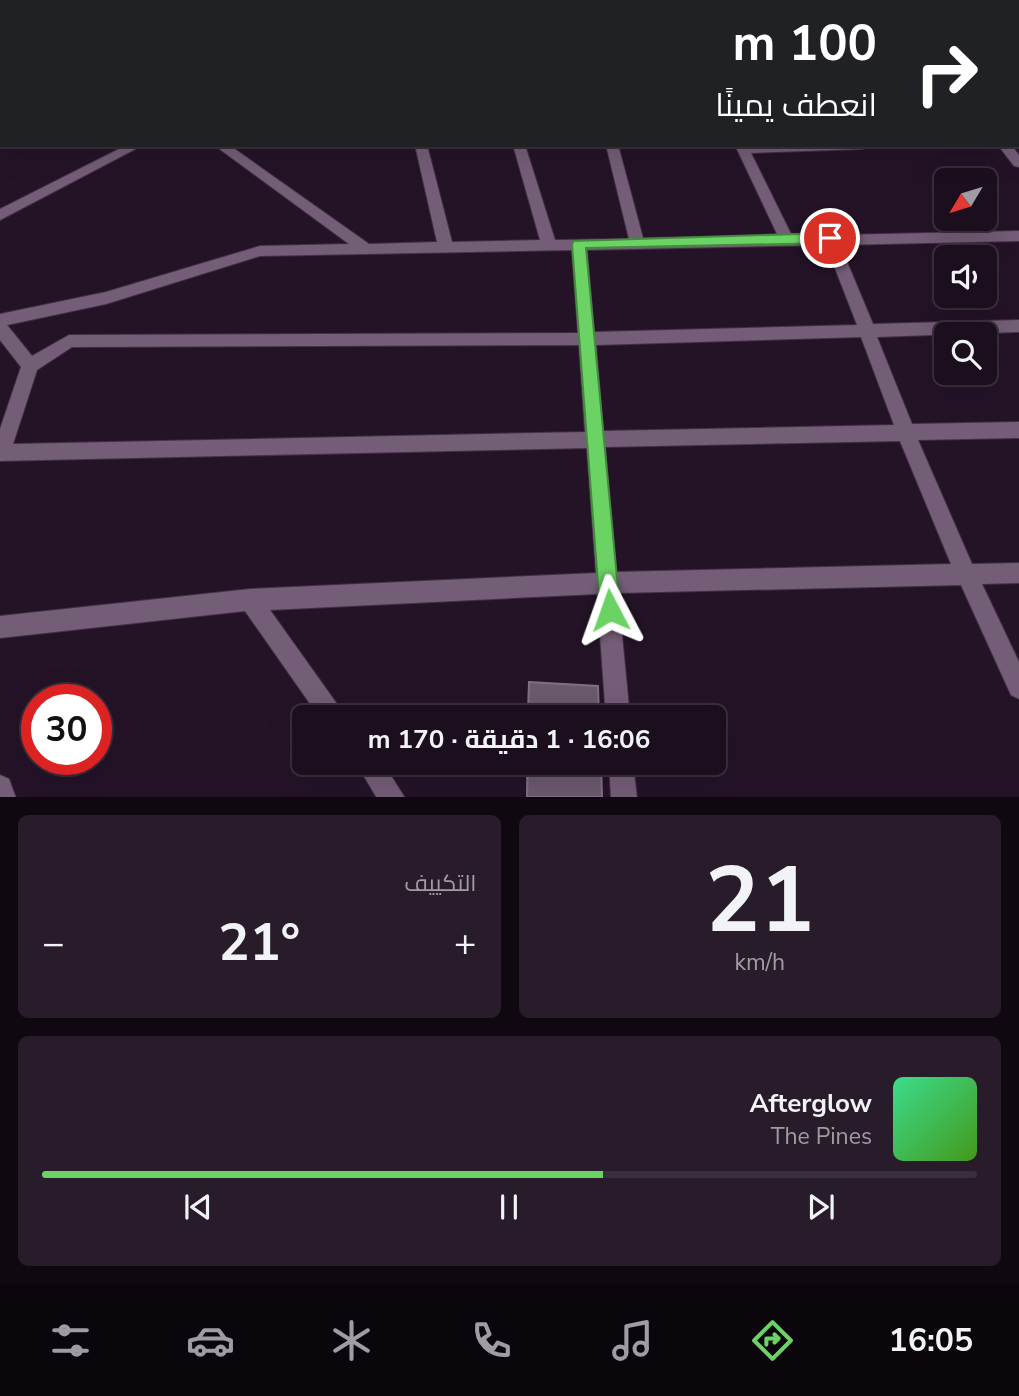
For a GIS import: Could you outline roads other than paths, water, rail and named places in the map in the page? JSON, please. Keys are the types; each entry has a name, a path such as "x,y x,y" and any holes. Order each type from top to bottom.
{"street":[{"path":"0,215 133,147"},
{"path":"223,147 366,249"},
{"path":"421,147 446,248"},
{"path":"520,147 549,245"},
{"path":"612,147 637,243"},
{"path":"742,147 787,239"},
{"path":"1006,147 1019,163"},
{"path":"0,320 106,298 260,251 1019,236"},
{"path":"830,238 869,330 906,433 966,574 1019,687"},
{"path":"579,244 617,705"},
{"path":"1019,326 587,339 69,341 30,366 1,453 1019,430"},
{"path":"0,328 30,366"},
{"path":"0,627 250,600 608,583 1019,573"},
{"path":"250,600 326,705"},
{"path":"377,775 393,797"},
{"path":"622,775 624,797"},
{"path":"0,788 4,797"}]}
